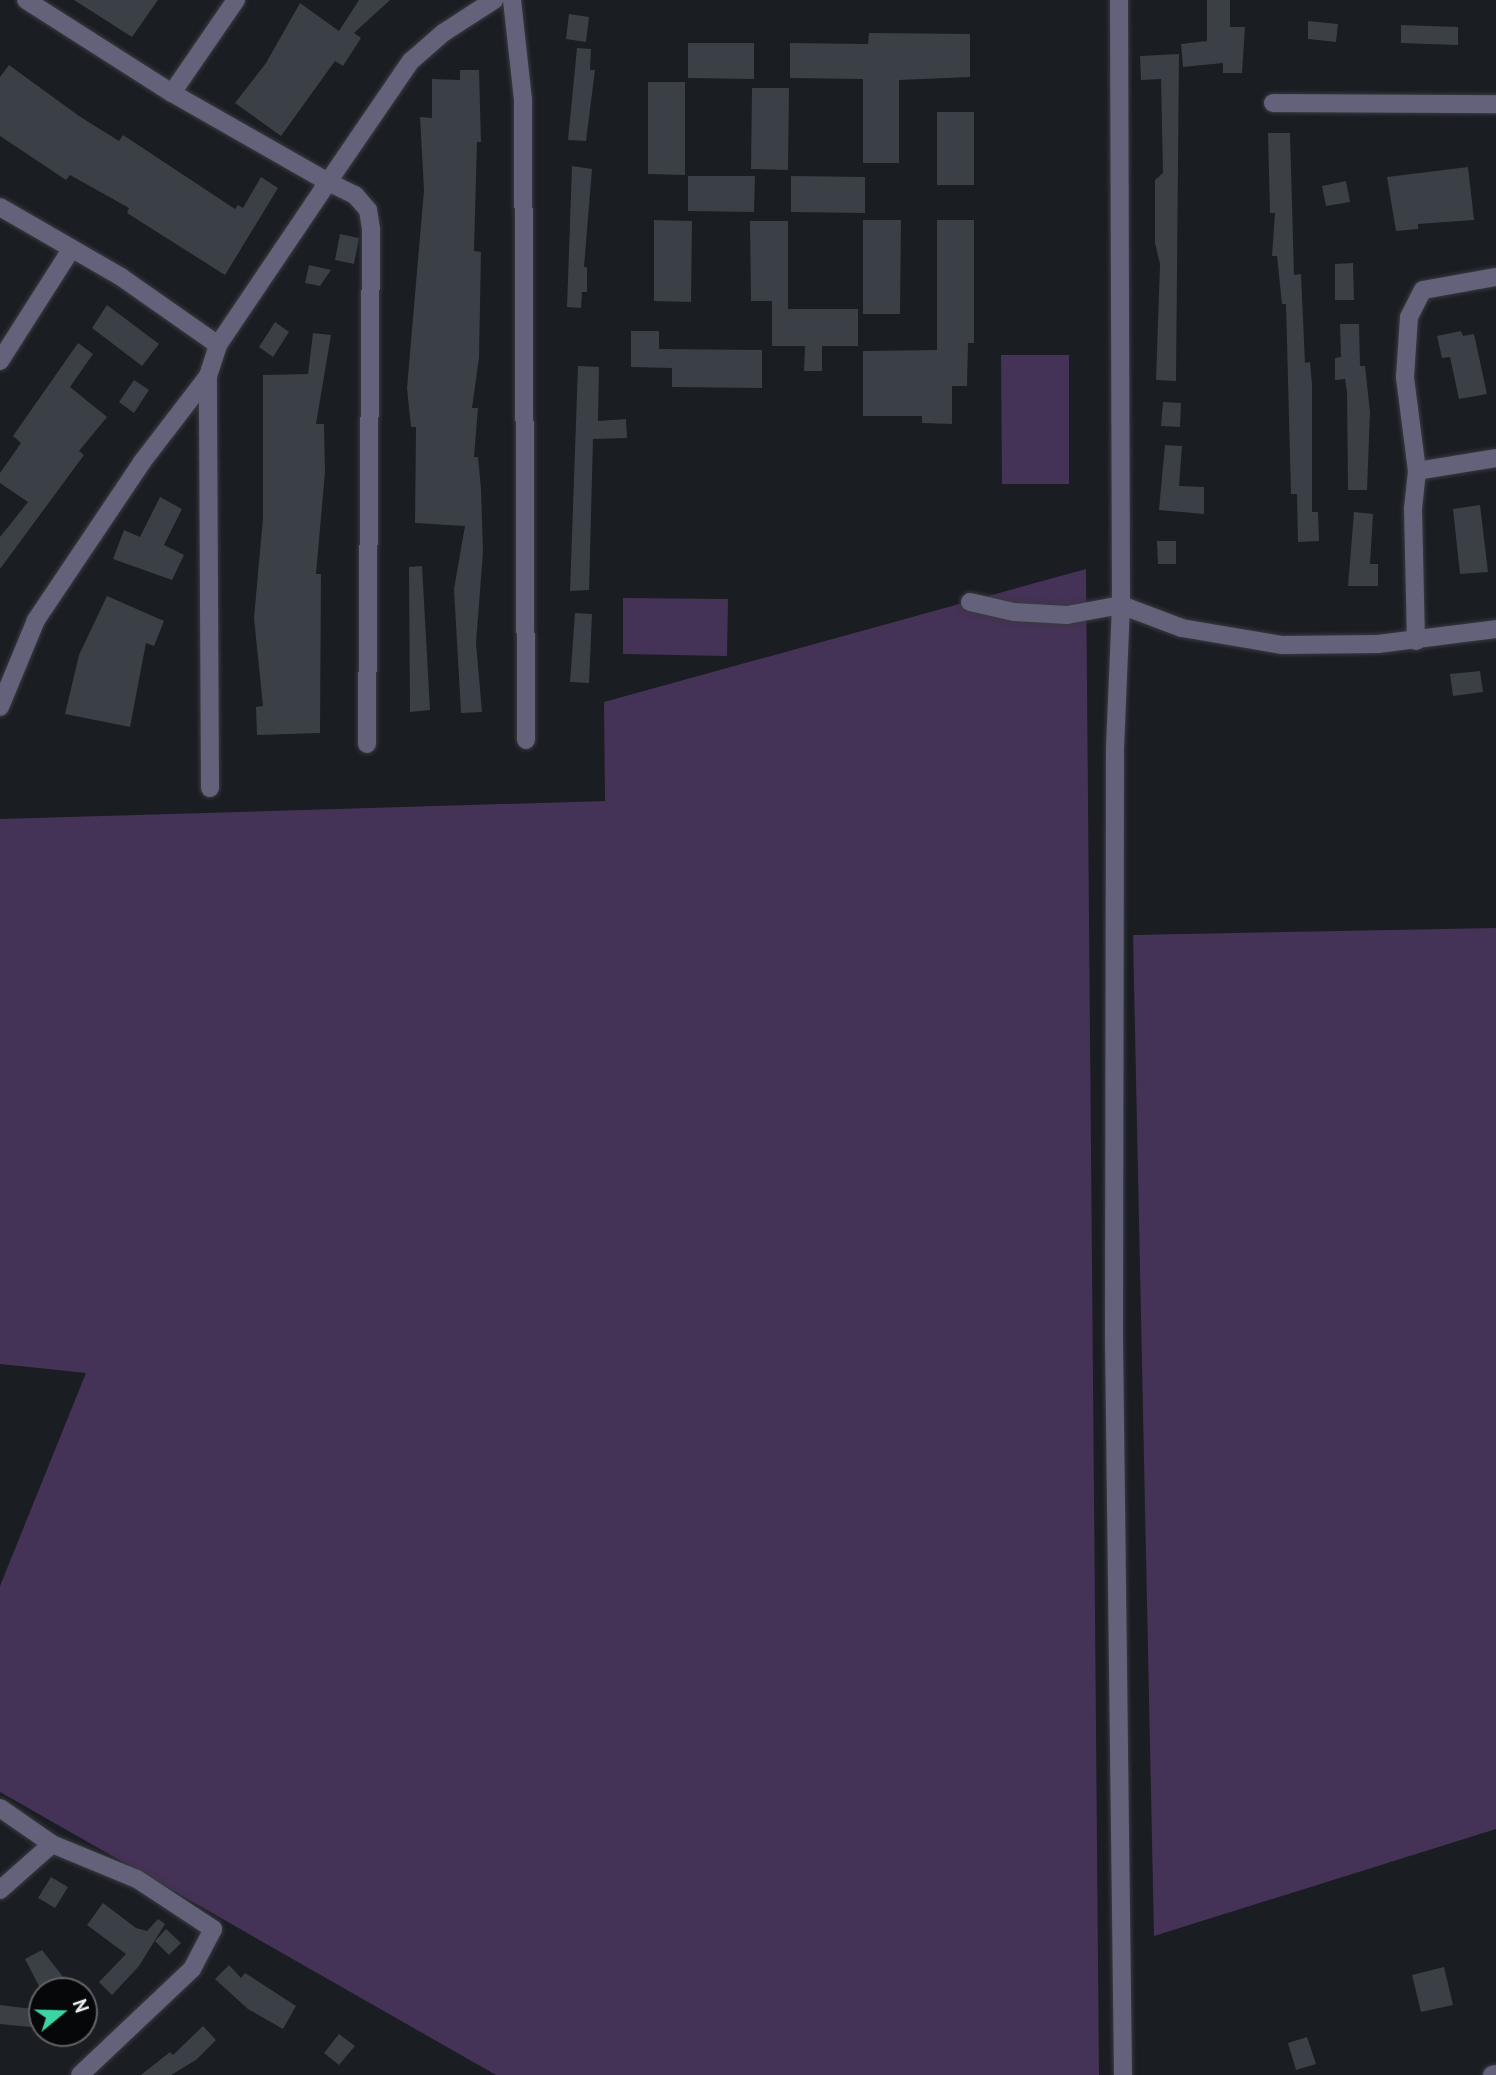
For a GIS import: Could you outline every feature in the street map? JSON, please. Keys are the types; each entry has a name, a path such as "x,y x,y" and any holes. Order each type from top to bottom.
{"street":[{"path":"26,0 172,93 355,195 368,210 371,229 367,744"},
{"path":"172,93 236,0"},
{"path":"210,788 208,376 218,345 411,61 443,33 494,0"},
{"path":"512,0 523,100 526,740"},
{"path":"1119,0 1121,606 1114,942 1123,2075"},
{"path":"1273,103 1496,104"},
{"path":"0,207 70,251 121,277 218,345"},
{"path":"0,361 70,251"},
{"path":"1416,641 1413,509 1417,471 1405,377 1405,341 1415,303 1423,290 1496,276"},
{"path":"0,707 36,620 142,461 208,376"},
{"path":"1417,471 1496,458"},
{"path":"970,601 1014,612 1067,615 1121,606 1182,628 1283,645 1416,641 1496,629"},
{"path":"0,1808 52,1844 137,1879 213,1929 192,1969 80,2075"},
{"path":"0,1891 52,1844"}],"shaded area":[{"path":"1001,355 1069,355 1069,484 1002,484"},
{"path":"1086,569 1099,2075 496,2075 0,1792 0,1586 86,1373 0,1364 0,819 605,801 604,702"},
{"path":"623,598 728,599 727,656 623,654"},
{"path":"1496,928 1496,1829 1154,1936 1133,935"}],"building":[{"path":"74,0 158,0 132,37"},
{"path":"359,0 390,0 354,33 361,38 343,66 335,61 281,136 235,103 266,63 300,3 339,31"},
{"path":"1207,0 1230,0 1230,27 1245,27 1242,73 1223,73 1223,63 1183,67 1181,44 1207,41"},
{"path":"569,14 589,17 586,42 566,39"},
{"path":"1308,21 1338,24 1336,42 1308,39"},
{"path":"1401,25 1458,27 1458,45 1401,43"},
{"path":"869,33 970,34 970,77 899,80 899,163 863,163 863,79 790,78 790,43 868,44"},
{"path":"688,43 754,43 754,79 688,78"},
{"path":"577,48 591,49 590,70 595,70 586,141 568,140"},
{"path":"1179,54 1176,381 1156,380 1160,264 1155,243 1155,180 1163,173 1161,79 1141,80 1140,56"},
{"path":"9,65 79,116 119,141 123,135 235,209 238,205 243,208 261,177 278,188 225,275 127,213 129,208 70,175 66,180 0,136 0,77"},
{"path":"460,70 479,70 481,142 477,142 474,251 481,252 479,358 472,408 478,408 474,457 478,457 483,552 476,643 482,712 461,713 454,589 465,526 415,523 416,427 411,427 407,388 424,190 420,117 432,118 432,79 460,80"},
{"path":"648,82 685,82 685,175 648,174"},
{"path":"752,88 789,88 788,170 751,169"},
{"path":"937,112 974,112 974,185 937,185"},
{"path":"1268,133 1290,133 1294,275 1301,274 1305,363 1310,362 1312,512 1318,512 1319,541 1298,542 1297,494 1291,494 1286,304 1282,304 1277,256 1272,256 1275,213 1270,213"},
{"path":"572,166 592,169 584,267 587,267 587,292 582,292 581,308 567,307"},
{"path":"1468,167 1474,220 1418,224 1418,229 1396,231 1387,177"},
{"path":"688,176 755,176 754,212 688,211"},
{"path":"791,176 865,177 865,213 791,212"},
{"path":"1346,181 1350,202 1326,206 1322,186"},
{"path":"654,220 692,221 691,302 654,301"},
{"path":"863,220 901,220 900,314 863,314"},
{"path":"937,220 974,220 974,343 968,343 967,386 952,386 952,424 922,423 922,416 863,416 863,351 937,350"},
{"path":"750,221 788,221 788,309 858,309 858,346 822,346 822,371 804,371 805,346 772,346 772,301 751,301"},
{"path":"340,234 359,238 354,264 335,260"},
{"path":"1353,263 1354,300 1335,300 1335,264"},
{"path":"309,265 331,270 320,286 305,283"},
{"path":"107,305 159,344 142,366 92,328"},
{"path":"275,322 289,332 273,357 259,347"},
{"path":"1340,324 1359,324 1360,366 1365,366 1370,412 1367,490 1348,490 1347,392 1345,379 1335,380 1335,358 1341,357"},
{"path":"631,331 659,331 659,349 762,350 762,388 672,387 672,368 631,367"},
{"path":"1461,331 1463,336 1474,334 1487,394 1459,399 1450,357 1442,358 1437,336"},
{"path":"313,333 331,335 316,424 324,424 325,472 316,574 321,574 320,733 257,735 256,707 263,706 254,618 263,518 263,375 308,374"},
{"path":"78,343 93,354 70,387 107,417 79,451 84,455 0,569 0,537 28,502 0,483 0,473 21,443 13,436"},
{"path":"578,366 599,367 598,421 626,419 627,438 593,439 589,590 570,591"},
{"path":"134,380 149,390 134,413 119,402"},
{"path":"1163,402 1181,403 1180,427 1161,426"},
{"path":"1165,445 1182,446 1179,486 1204,487 1204,514 1159,510"},
{"path":"160,497 182,509 164,545 184,555 172,580 113,559 124,530 140,537"},
{"path":"1480,505 1488,572 1460,574 1453,509"},
{"path":"1354,512 1373,514 1370,564 1378,564 1378,586 1348,586"},
{"path":"1157,541 1176,541 1176,564 1158,564"},
{"path":"422,566 430,710 410,712 409,567"},
{"path":"107,596 164,621 154,646 146,643 130,727 65,714 79,655"},
{"path":"575,613 592,614 589,683 570,682"},
{"path":"1480,671 1483,692 1453,696 1450,674"},
{"path":"51,1877 68,1887 55,1908 38,1898"},
{"path":"103,1903 136,1928 147,1931 158,1919 165,1924 139,1966 112,1995 99,1982 126,1954 87,1925"},
{"path":"166,1929 181,1943 169,1955 155,1941"},
{"path":"42,1950 63,1977 34,1977 25,1959"},
{"path":"229,1965 241,1978 245,1973 296,2006 283,2029 248,2009 215,1979"},
{"path":"1444,1967 1453,2005 1421,2012 1412,1975"},
{"path":"0,2005 28,2008 28,2027 0,2024"},
{"path":"203,2026 216,2040 196,2060 171,2075 141,2075 170,2052 173,2055"},
{"path":"339,2034 355,2046 339,2065 324,2053"},
{"path":"1307,2037 1316,2064 1296,2070 1288,2043"}]}
